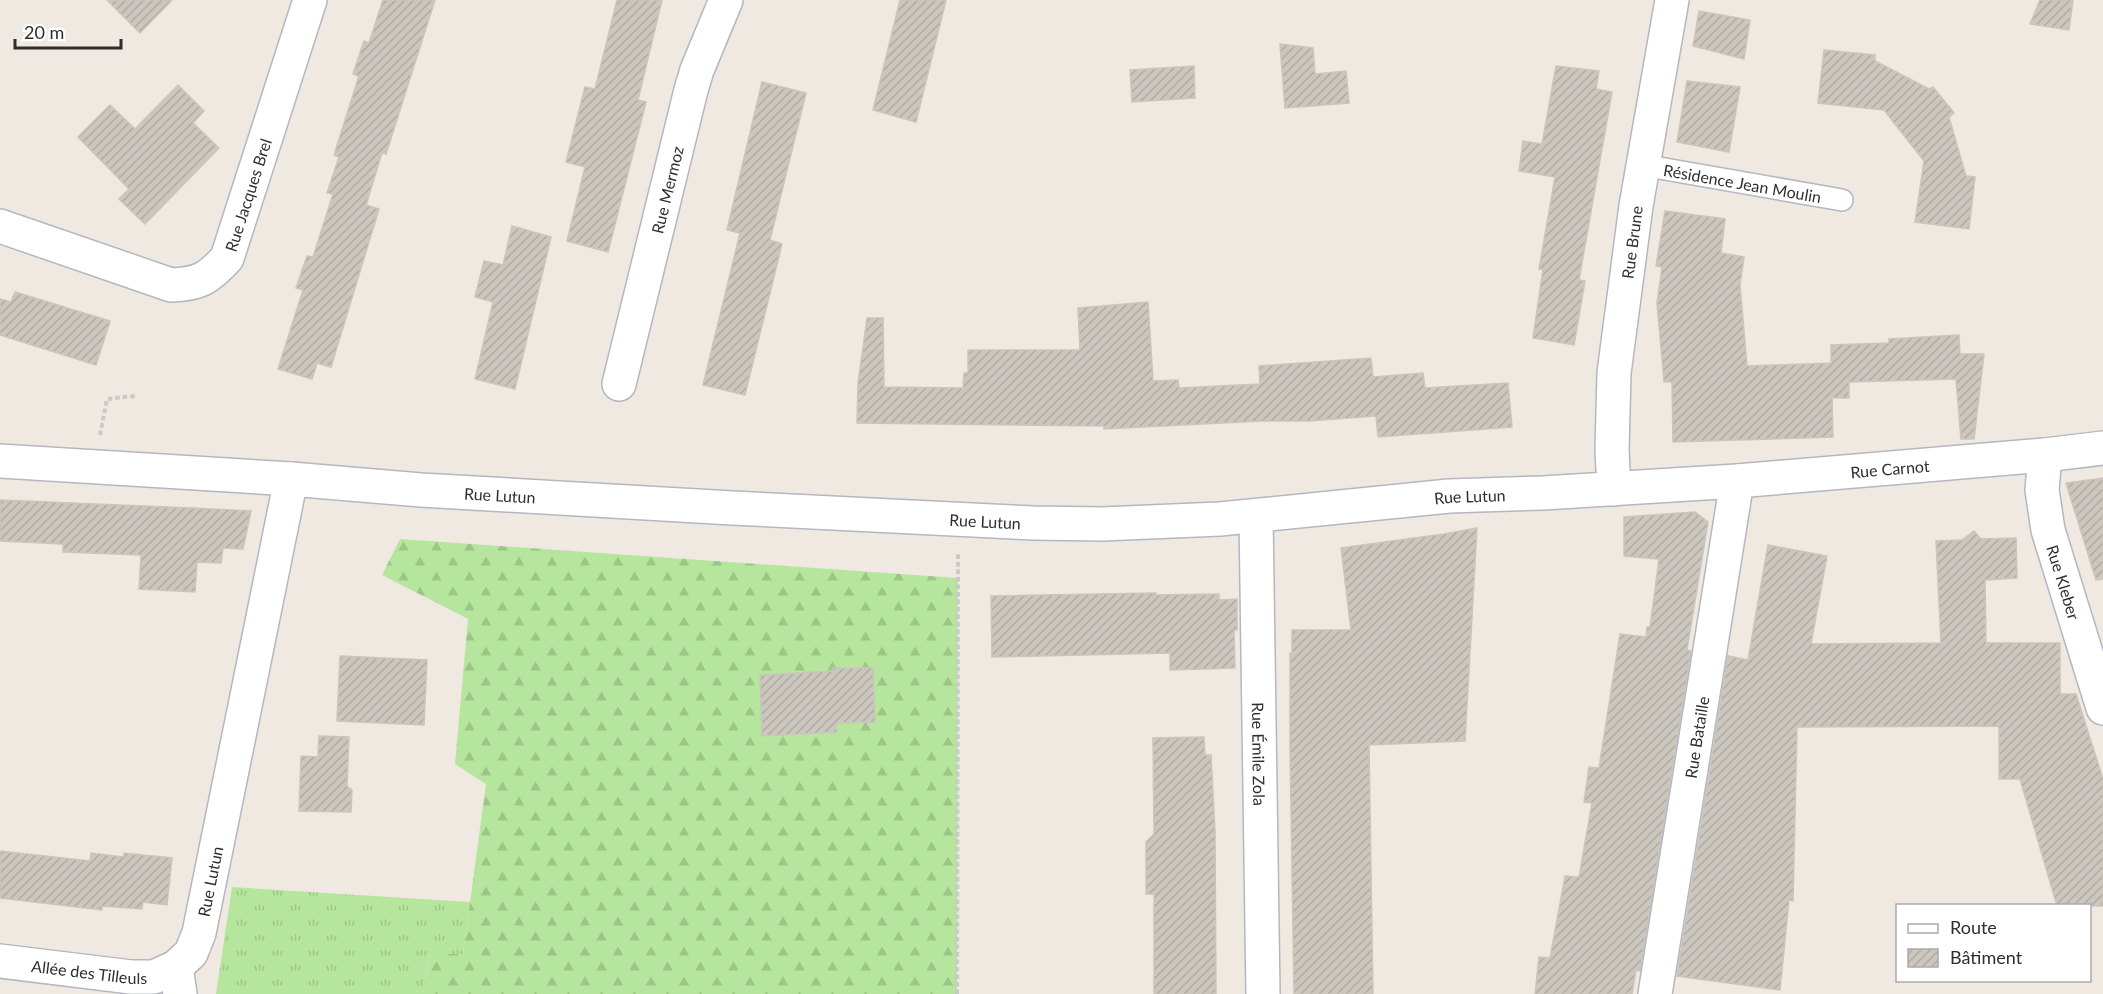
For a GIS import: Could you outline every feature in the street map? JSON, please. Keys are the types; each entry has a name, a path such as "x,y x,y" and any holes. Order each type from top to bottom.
{"street":[{"name":"Rue Jacques Brel","path":"0,226 171,285 194,284 212,274 226,258 310,0"},
{"name":"Rue Mermoz","path":"619,384 691,90 703,54 726,0"},
{"name":"Rue Brune","path":"1614,489 1611,450 1613,385 1642,165 1672,0"},
{"name":"Rue Carnot","path":"1678,485 2045,455 2103,448"},
{"name":"Rue Kleber","path":"2045,455 2043,496 2048,530 2103,708"},
{"name":"Rue Lutun","path":"0,461 508,495 958,519 1102,524 1163,523 1256,516 1429,498 1678,485"},
{"name":"Rue Lutun","path":"178,981 199,933 291,479"},
{"name":"Rue Bataille","path":"1655,994 1737,480"},
{"name":"Rue Émile Zola","path":"1256,516 1263,994"},
{"name":"Allée des Tilleuls","path":"0,961 178,981"}],"lane":[{"name":"Résidence Jean Moulin","path":"1642,165 1842,200"}],"path":[{"path":"96,466 107,399 135,396"},
{"path":"957,994 958,519"}],"green space":[{"path":"400,539 958,578 957,994 423,994 430,954 463,954 486,784 455,764 468,619 382,575"},
{"path":"232,887 470,902 463,954 430,954 423,994 216,994"}],"building":[{"path":"107,0 172,0 140,33"},
{"path":"383,0 435,0 386,154 382,153 366,205 379,209 331,367 317,363 312,379 278,369 303,290 296,288 307,256 313,257 333,194 327,193 339,157 334,155 359,76 353,74 364,41 369,43"},
{"path":"617,0 662,0 638,100 646,102 608,252 567,241 585,167 566,162 585,87 595,89"},
{"path":"900,0 946,0 916,122 873,110"},
{"path":"2040,0 2073,0 2069,30 2030,24"},
{"path":"1699,11 1750,20 1744,59 1693,46"},
{"path":"1280,44 1313,48 1315,74 1346,71 1349,103 1285,108"},
{"path":"1824,50 1875,55 1875,61 1929,89 1933,87 1954,113 1949,117 1966,176 1975,177 1969,229 1915,222 1924,161 1884,110 1818,103"},
{"path":"1194,66 1195,98 1132,102 1130,70"},
{"path":"1556,66 1599,71 1596,89 1612,92 1579,280 1585,281 1574,345 1533,338 1543,269 1539,269 1555,177 1519,171 1523,141 1542,144"},
{"path":"1687,81 1740,87 1729,152 1677,142"},
{"path":"762,82 806,93 770,240 782,244 745,395 703,385 740,233 727,230"},
{"path":"178,85 204,111 193,123 219,148 145,224 119,199 129,189 78,137 110,105 135,129"},
{"path":"1665,211 1725,219 1721,253 1744,257 1740,285 1747,366 1831,363 1831,345 1889,343 1889,339 1959,335 1960,354 1984,354 1974,439 1961,439 1956,379 1849,382 1849,398 1832,398 1833,437 1673,442 1672,382 1664,382 1657,303 1662,267 1656,266"},
{"path":"512,226 551,237 515,389 475,379 493,302 475,297 484,261 503,265"},
{"path":"15,292 110,321 96,365 0,335 0,299 11,302"},
{"path":"1148,302 1153,381 1178,380 1179,388 1260,384 1259,366 1371,358 1373,377 1423,373 1425,388 1508,383 1512,427 1378,437 1376,416 1104,429 1104,426 857,423 858,383 867,318 883,318 884,387 963,388 964,373 968,373 968,350 1080,350 1078,308"},
{"path":"2103,478 2103,579 2096,580 2066,483"},
{"path":"0,500 251,511 243,549 223,548 221,563 197,562 195,592 139,589 141,555 63,552 63,544 0,541"},
{"path":"1695,512 1708,522 1687,650 1691,651 1640,971 1636,970 1632,994 1535,994 1539,957 1550,958 1565,876 1579,877 1592,803 1584,802 1589,767 1599,768 1620,634 1646,637 1647,627 1650,627 1659,559 1624,556 1624,517"},
{"path":"1477,528 1465,741 1369,745 1373,994 1294,994 1290,746 1292,630 1351,630 1341,548"},
{"path":"1974,531 1981,539 2016,538 2017,578 1985,580 1986,643 2060,643 2060,694 2076,694 2103,779 2103,906 2056,904 2020,779 1999,779 1999,726 1797,727 1793,901 1789,900 1780,990 1677,976 1728,656 1748,660 1768,545 1827,556 1811,644 1941,643 1936,541 1962,540"},
{"path":"1156,593 1156,595 1219,594 1219,600 1237,599 1237,630 1234,630 1235,668 1170,670 1170,653 992,657 991,596"},
{"path":"340,656 427,660 424,725 337,721"},
{"path":"833,668 873,668 875,722 836,723 837,732 762,736 760,675 833,671"},
{"path":"319,736 349,737 347,786 352,790 351,812 299,811 301,756 318,757"},
{"path":"1204,737 1205,755 1211,755 1215,832 1216,994 1154,994 1154,894 1146,894 1146,842 1154,834 1153,738"},
{"path":"0,851 90,861 91,853 124,857 124,853 172,858 167,905 143,902 142,909 102,906 102,910 0,898"}]}
